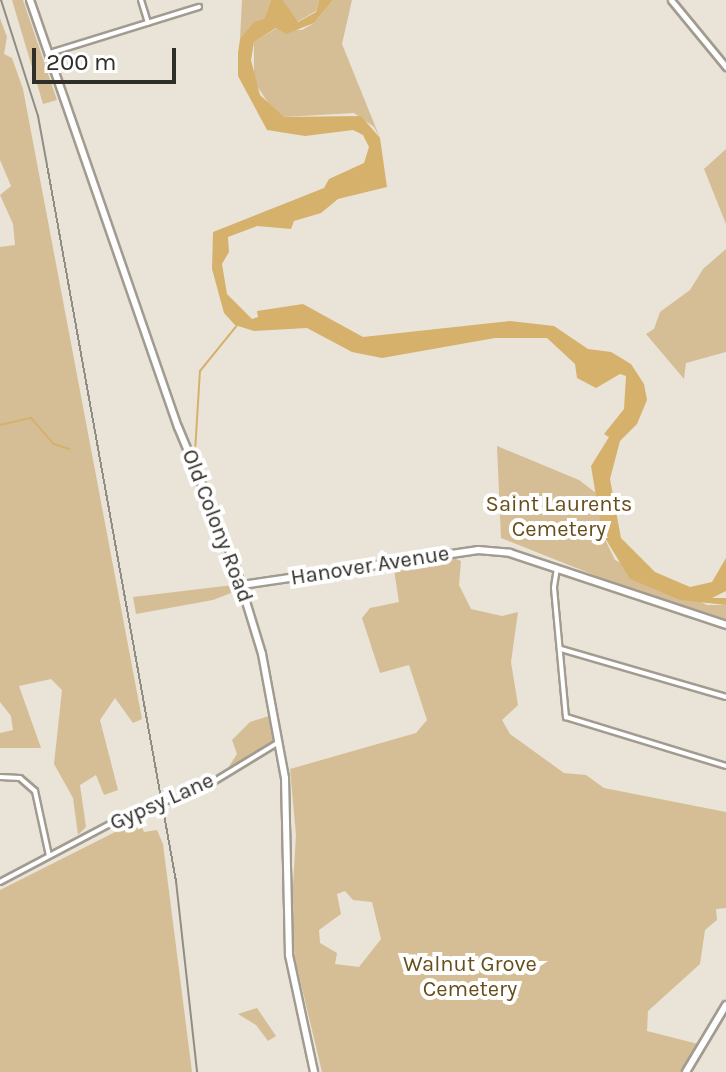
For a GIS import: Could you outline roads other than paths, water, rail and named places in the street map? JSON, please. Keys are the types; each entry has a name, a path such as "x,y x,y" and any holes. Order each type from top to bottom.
{"main road":[{"name":"Old Colony Road","path":"30,0 178,427 242,585 281,742 289,820 287,940 314,1072"},
{"name":"Hanover Avenue","path":"242,585 478,550 510,553 726,625"},
{"path":"686,1072 726,1005"}],"street":[{"path":"141,0 148,23"},
{"path":"671,0 726,67"},
{"path":"48,54 199,7"},
{"path":"557,568 554,588 566,717 726,766"},
{"path":"561,649 726,697"},
{"name":"Gypsy Lane","path":"0,882 133,812 200,790 281,742"},
{"path":"0,777 20,778 35,791 49,856"}],"waterway":[{"path":"195,452 200,371 238,324"},
{"path":"0,425 31,418 54,444 69,449"}],"railway":[{"path":"1,0 38,116 47,165 176,881 197,1072"}],"park label":[{"name":"Saint Laurents Cemetery","path":"559,516"},
{"name":"Walnut Grove Cemetery","path":"470,976"}]}
